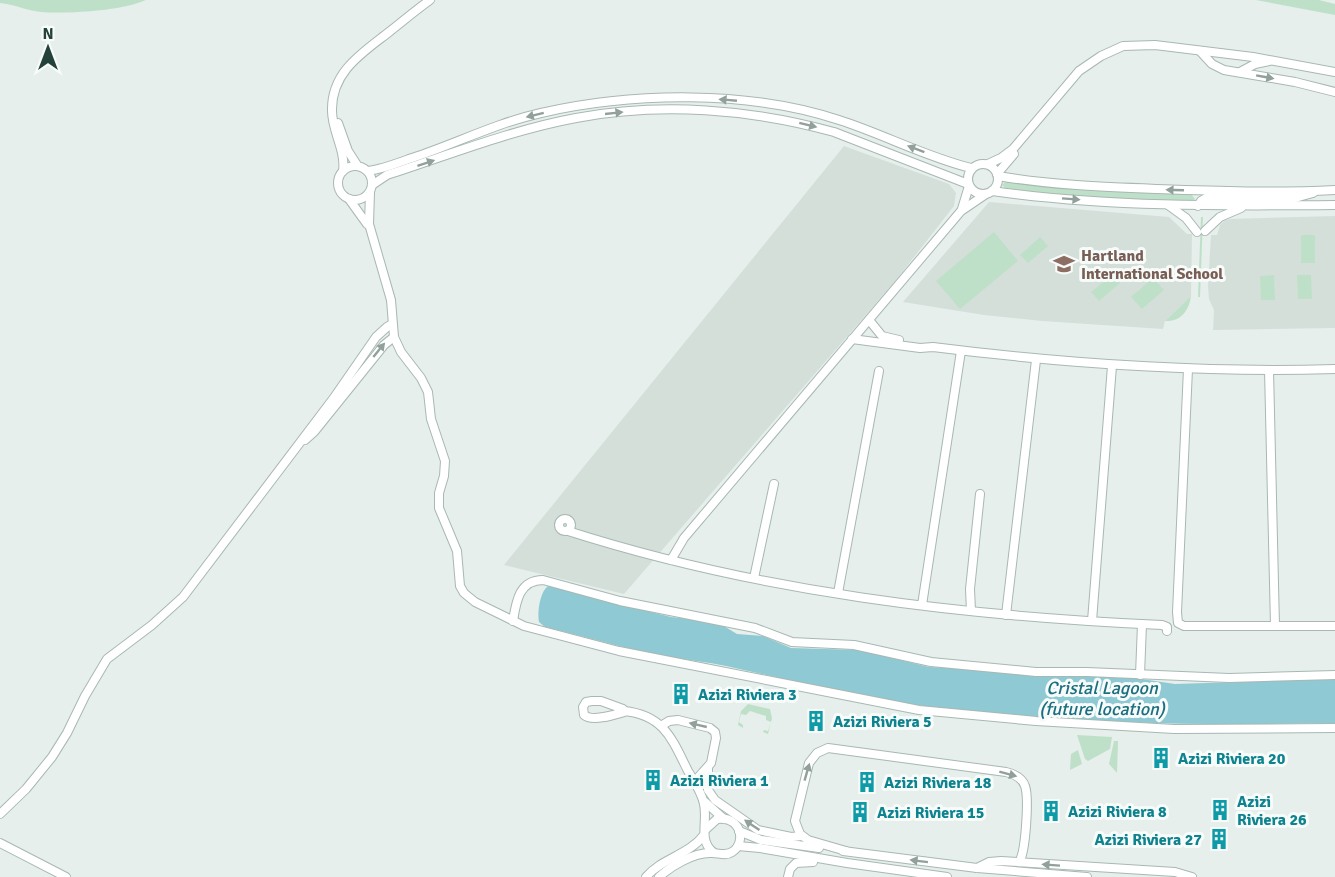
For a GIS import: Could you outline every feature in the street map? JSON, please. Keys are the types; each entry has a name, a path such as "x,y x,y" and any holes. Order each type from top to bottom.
{"street":[{"path":"343,171 344,160 332,113 333,96 340,78 355,59 430,0"},
{"path":"438,0 358,62 344,80 337,98 337,115 348,151 357,165 368,171 421,155 529,116 589,104 661,97 746,102 838,119 971,168"},
{"path":"961,211 968,185 967,176 971,168 1002,158 1013,149 1079,71 1109,51 1130,46 1155,45 1276,60 1335,72"},
{"path":"997,175 1078,78 1104,58 1130,46"},
{"path":"1200,51 1212,64 1224,70 1295,82 1335,92"},
{"path":"1224,70 1226,60 1233,55"},
{"path":"1240,72 1255,64 1276,60"},
{"path":"349,199 358,200 387,175 541,126 612,113 662,110 734,113 803,124 834,132 968,185 976,193 989,192 1070,200 1167,205 1203,199 1299,197 1317,191 1335,190"},
{"path":"671,560 684,538 961,211 998,183 995,169 988,164"},
{"path":"357,165 349,166 343,171 339,176 338,186 341,193 359,211 370,231"},
{"path":"368,171 371,189 368,216 370,231 390,294 394,337 401,352 421,378 428,392 431,419 445,461 438,502 457,550 460,586 475,603 513,621 548,633 658,660 919,710 1036,721 1174,729 1335,728"},
{"path":"997,175 1245,206 1335,205"},
{"path":"1167,205 1201,231 1222,215 1245,206"},
{"path":"869,320 876,331 886,338 933,347 1036,360 1188,369 1335,369"},
{"path":"335,401 380,333 392,324"},
{"path":"0,814 26,789 52,757 67,733 84,696 107,659 157,621 183,597 301,442 384,345 394,337"},
{"path":"852,339 920,348 933,347"},
{"path":"922,605 961,351"},
{"path":"1006,615 1036,360"},
{"path":"1092,621 1112,366"},
{"path":"1188,369 1177,620 1180,625 1184,626 1335,626"},
{"path":"1269,370 1275,626"},
{"path":"838,593 879,371"},
{"path":"754,578 774,484"},
{"path":"971,611 970,589 981,494"},
{"path":"568,531 671,560 838,593 1006,615 1164,625 1167,631"},
{"path":"513,621 517,600 522,589 531,582 543,580 612,599 755,628 792,642 854,645 916,659 1007,670 1229,678 1335,675"},
{"path":"1140,675 1142,624"},
{"path":"624,711 591,719 584,715 583,710 586,702 595,700 624,711 646,716 661,726 672,740 704,801 724,819 735,824 739,831 738,846 729,854 720,855 713,852 705,843 704,801"},
{"path":"661,726 669,721 678,720 714,730 716,738 708,768 708,790 713,799 758,830 791,837 802,836"},
{"path":"846,851 811,842 797,829 796,818 808,766 814,756 821,751 837,748 928,763 1010,772 1017,776 1023,782 1026,793 1024,850 1019,862"},
{"path":"694,782 708,768"},
{"path":"646,877 656,867 690,849 713,821 724,819"},
{"path":"739,831 761,840 977,868 1085,877"},
{"path":"0,843 66,877"},
{"path":"738,846 947,877"},
{"path":"659,877 691,858 713,852"},
{"path":"788,877 791,867 799,861 836,865 847,863"},
{"path":"977,868 993,861 1019,862 1175,872 1192,877"}],"shaded area":[{"path":"844,146 949,184 956,193 954,206 896,280 624,594 504,565"},
{"name":"Hartland International School","path":"989,202 1169,217 1187,234 1192,234 1191,296 1165,321 1163,329 984,315 903,302"},
{"path":"1335,216 1335,328 1213,330 1214,310 1209,299 1208,287 1211,235 1217,235 1220,225 1225,220"}],"green space":[{"path":"0,0 146,0 109,9 52,13 0,3"},
{"path":"1256,0 1319,0 1335,4 1335,15"},
{"path":"1006,181 1123,192 1191,194 1195,199 1191,202 1075,196 1005,188 1002,185"},
{"path":"1201,217 1203,217 1200,297 1198,297"},
{"path":"994,232 1018,261 960,309 936,281"},
{"path":"1301,235 1315,235 1315,263 1301,263"},
{"path":"1040,237 1048,246 1028,263 1020,255"},
{"path":"1112,275 1120,283 1099,301 1091,292"},
{"path":"1274,275 1275,300 1261,300 1260,276"},
{"path":"1297,275 1311,275 1312,299 1298,299"},
{"path":"1153,278 1164,290 1142,309 1131,297"},
{"path":"1191,296 1183,314 1175,320 1165,321"},
{"path":"748,704 770,709 771,722 766,720 766,716 750,711 746,715 741,714 739,722 743,728 738,725 741,711"},
{"path":"1077,735 1112,737 1110,749 1088,761 1085,759"},
{"path":"1114,741 1118,741 1117,773 1109,764"},
{"path":"1078,750 1082,764 1070,770 1071,754"}],"water":[{"name":"Cristal Lagoon (future location)","path":"548,586 671,617 717,622 737,634 763,636 791,648 859,650 929,667 975,669 1032,676 1081,674 1128,677 1175,684 1335,679 1335,723 1183,724 1083,720 982,713 880,699 726,666 653,654 545,627 539,622 538,613 541,597"}],"place":[{"name":"Hartland International School","path":"1064,264"},
{"name":"Azizi Riviera 3","path":"681,694"},
{"name":"Azizi Riviera 5","path":"816,721"},
{"name":"Azizi Riviera 20","path":"1161,758"},
{"name":"Azizi Riviera 1","path":"653,780"},
{"name":"Azizi Riviera 18","path":"867,782"},
{"name":"Azizi Riviera 26","path":"1220,810"},
{"name":"Azizi Riviera 8","path":"1051,811"},
{"name":"Azizi Riviera 15","path":"860,812"},
{"name":"Azizi Riviera 27","path":"1219,839"}]}
